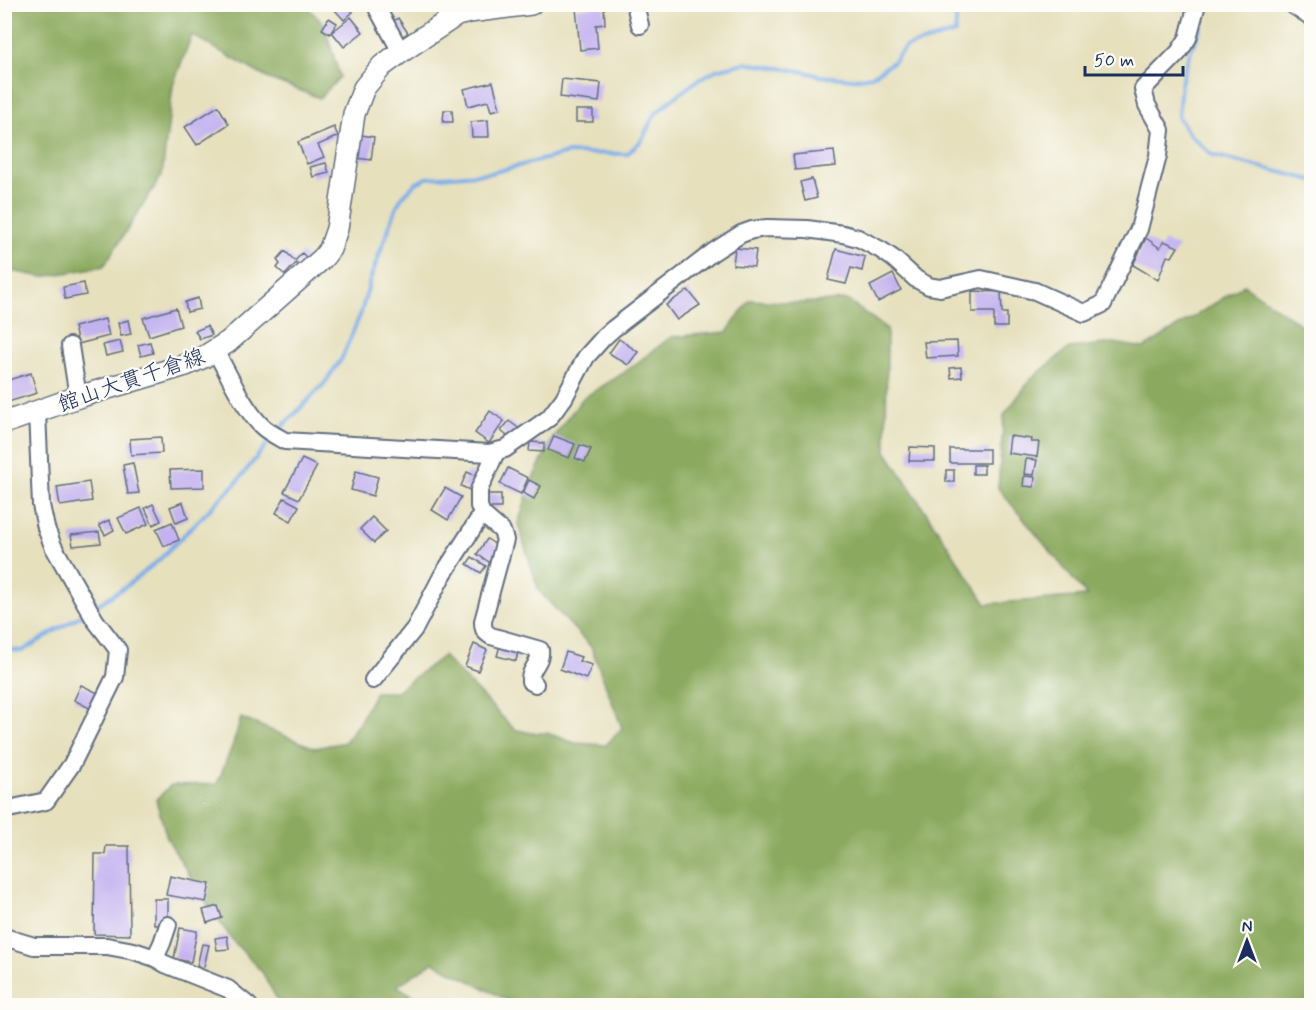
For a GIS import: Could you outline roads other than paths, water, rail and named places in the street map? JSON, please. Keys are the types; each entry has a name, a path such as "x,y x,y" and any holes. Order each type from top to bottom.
{"main road":[{"name":"館山大貫千倉線","path":"4,423 78,397 186,365 228,342 323,258 330,249 337,229 354,114 358,100 372,76 455,10 469,12 531,4"},
{"path":"1296,4 1311,15"}],"street":[{"path":"635,4 640,25"},
{"path":"215,350 248,409 266,430 285,441 489,453 505,449 549,418 564,398 586,357 604,337 713,252 741,234 752,230 807,229 843,234 858,238 881,250 916,279 929,286 940,288 981,279 1035,291 1084,313 1103,304 1139,230 1158,156 1161,130 1147,105 1143,89 1179,51 1188,38 1197,4"},
{"path":"377,8 401,51"},
{"path":"70,346 78,397"},
{"path":"4,810 46,801 72,764 114,677 118,650 95,620 77,590 46,528 41,505 37,412"},
{"path":"496,452 479,490 479,506 482,514 502,531 505,540 483,628 485,633 491,636 540,650 541,655 529,676 530,681 535,684"},
{"path":"373,680 416,628 442,576 482,514"},
{"path":"155,958 168,925"},
{"path":"4,937 34,946 107,946 134,951 228,989 249,1005"}],"waterway":[{"path":"277,432 324,384 342,358 361,313 371,277 397,206 402,197 416,183 427,178 491,173 568,153 627,154 641,141 655,114 670,101 716,70 745,63 820,76 853,79 872,76 893,62 905,47 955,33 957,10 955,4"},
{"path":"1207,4 1181,83 1178,117 1189,134 1212,155 1312,180"},
{"path":"94,607 128,585 159,560 236,483 272,438"},
{"path":"4,649 22,651 85,613"}]}
